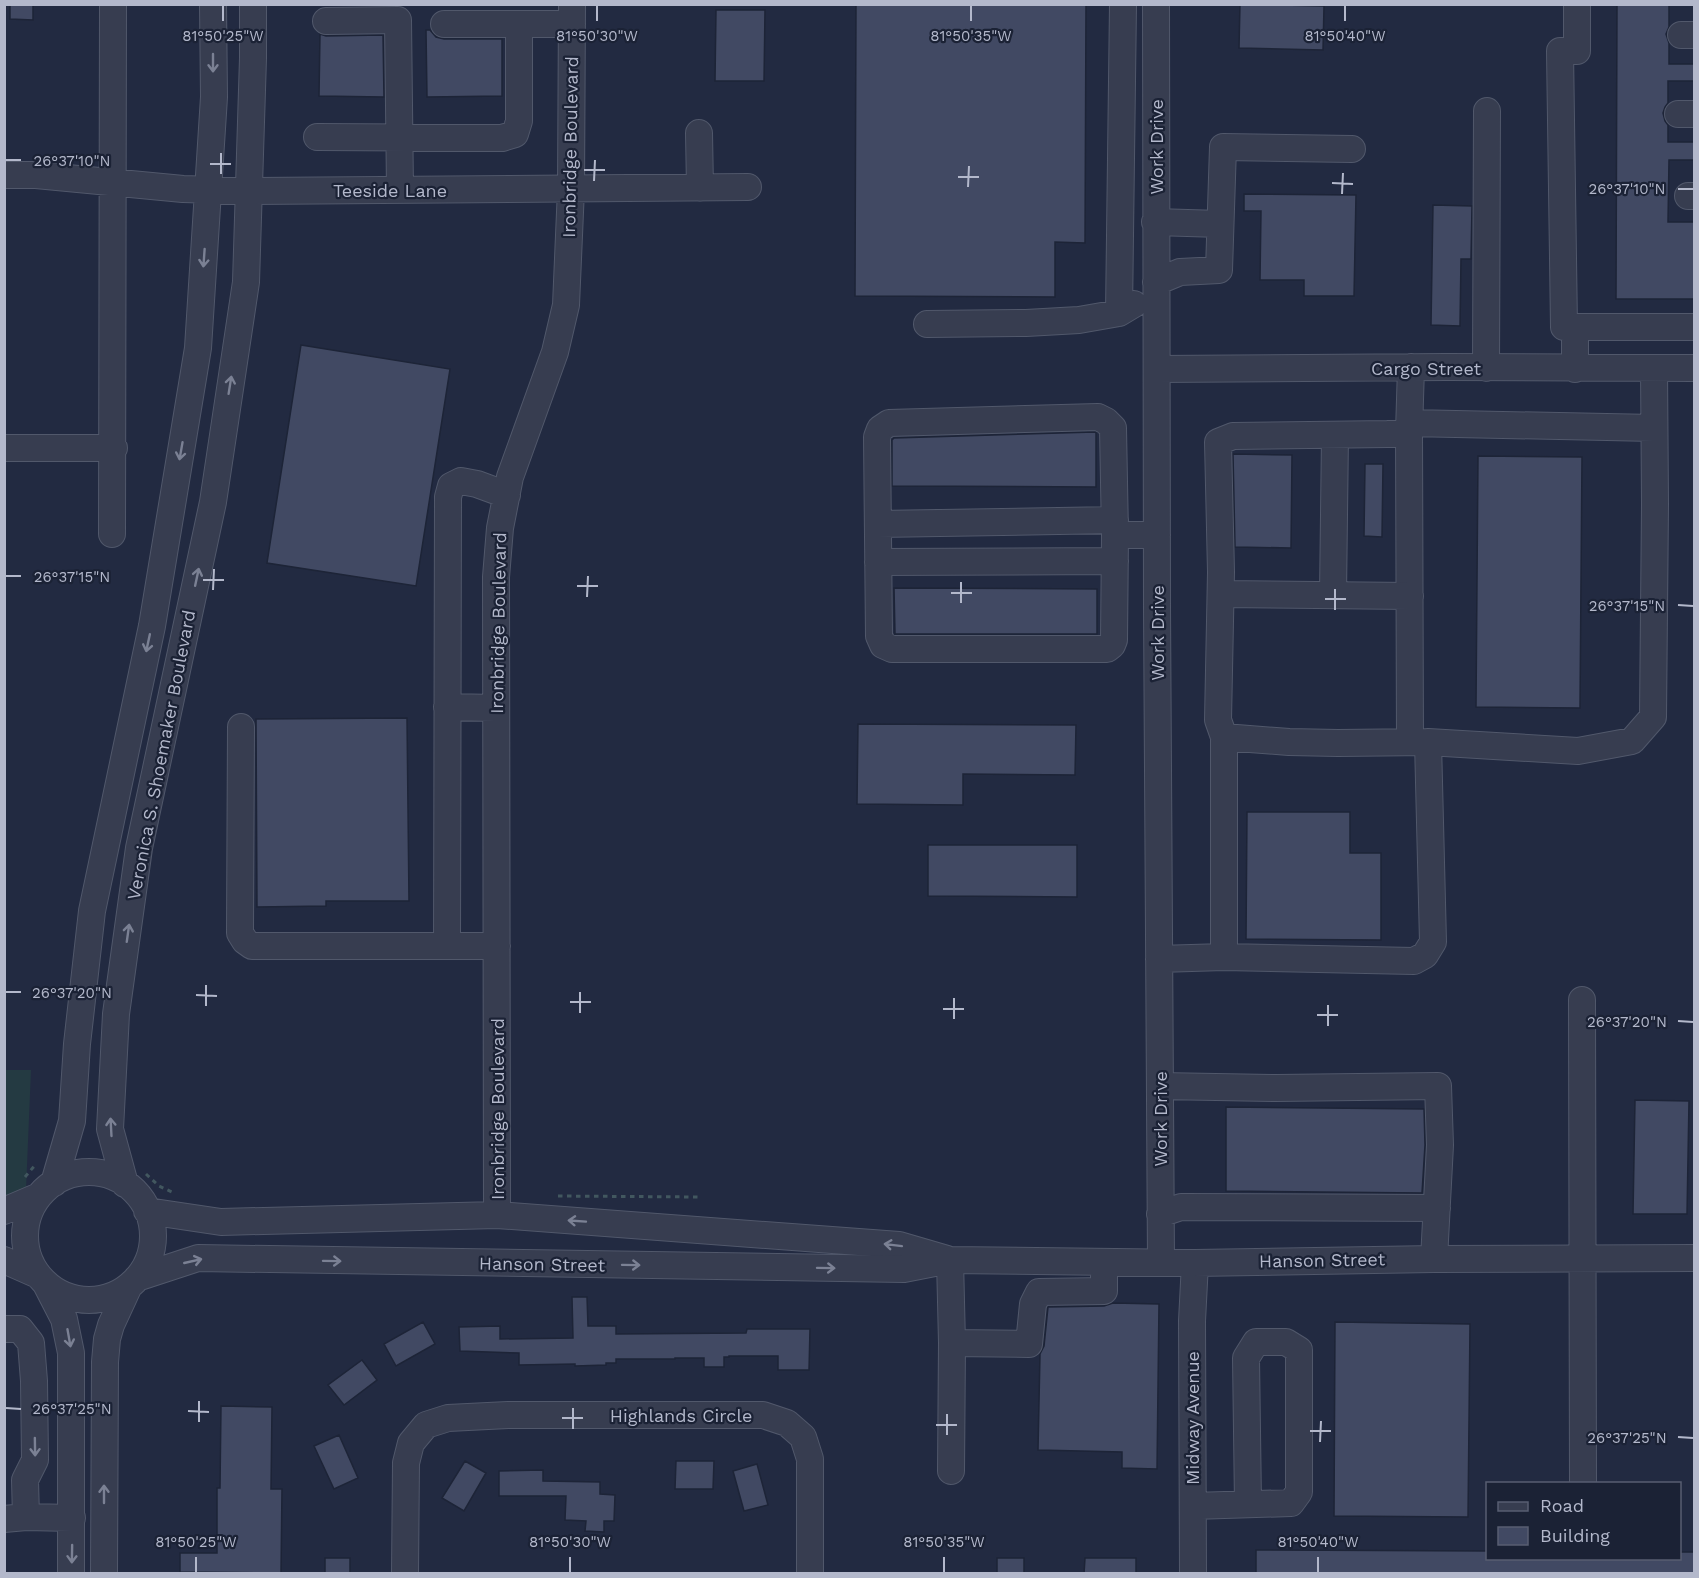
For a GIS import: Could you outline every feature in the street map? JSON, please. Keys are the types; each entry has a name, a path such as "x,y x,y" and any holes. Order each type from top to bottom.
{"street":[{"path":"112,534 114,448 113,4"},
{"name":"Veronica S. Shoemaker Boulevard","path":"37,1187 72,1121 77,1044 92,911 152,626 198,348 214,97 213,4"},
{"name":"Veronica S. Shoemaker Boulevard","path":"134,1178 110,1129 116,1014 139,848 213,502 246,282 253,4"},
{"path":"1119,313 1123,4"},
{"name":"Work Drive","path":"1156,4 1155,222 1161,1262"},
{"path":"1577,4 1577,51 1560,51 1564,327 1695,327"},
{"path":"444,24 519,24 572,14"},
{"name":"Ironbridge Boulevard","path":"497,1215 496,577 500,528 510,477 555,352 566,305 572,189 572,14"},
{"path":"326,21 398,20 400,190"},
{"path":"317,137 502,138 515,134 519,121 519,24"},
{"path":"1485,368 1487,111"},
{"path":"699,133 700,188"},
{"path":"927,324 1079,320 1119,313 1180,272 1219,270 1222,147 1352,149"},
{"name":"Teeside Lane","path":"4,175 36,175 113,183 249,191 748,187"},
{"path":"1155,222 1220,224"},
{"path":"1575,327 1575,369"},
{"path":"1159,959 1224,957 1414,961 1425,955 1433,942 1410,596 1411,368"},
{"path":"1224,736 1289,742 1419,742 1578,751 1632,741 1653,717 1654,368"},
{"name":"Cargo Street","path":"1157,369 1695,368"},
{"path":"1098,417 1106,421 1113,428 1115,561 1114,640 1112,645 1107,649 892,649 883,645 879,636 878,524 877,437 880,429 889,423 1098,417"},
{"path":"1224,957 1224,736 1218,720 1221,594 1218,442 1233,436 1388,434 1409,427 1654,428"},
{"path":"1333,595 1335,435"},
{"path":"4,448 114,448"},
{"path":"447,946 448,497 450,486 460,481 477,484 507,495"},
{"path":"878,524 1115,527 1157,535"},
{"path":"878,562 1115,561"},
{"path":"1221,594 1410,596"},
{"path":"447,707 496,708"},
{"path":"241,727 240,933 245,941 252,946 497,946"},
{"path":"1582,1000 1583,1482"},
{"path":"1160,1086 1277,1088 1438,1086 1440,1145 1434,1258"},
{"path":"4,1211 37,1187 71,1175 89,1172 134,1178 138,1196 147,1211 152,1228 152,1246 147,1263 133,1282 111,1325 107,1339 104,1574"},
{"path":"37,1187 25,1226 25,1244 29,1260 64,1319 71,1353 71,1574"},
{"path":"1160,1215 1181,1207 1437,1208"},
{"name":"Hanson Street","path":"147,1211 221,1222 497,1215 899,1245 950,1260"},
{"name":"Hanson Street","path":"4,1260 42,1280 61,1294 78,1299 96,1300 114,1295 133,1282 198,1258 904,1269 950,1260 1195,1263 1434,1258 1695,1258"},
{"path":"950,1260 951,1471"},
{"path":"952,1343 1029,1344 1034,1304 1039,1292 1104,1291 1104,1262"},
{"name":"Midway Avenue","path":"1193,1574 1192,1321 1195,1263"},
{"path":"12,1329 31,1343 34,1381 35,1460 26,1480 15,1518 72,1518"},
{"path":"1193,1506 1291,1503 1299,1492 1299,1350 1286,1342 1256,1342 1246,1358 1248,1504"},
{"name":"Highlands Circle","path":"405,1574 406,1463 411,1443 426,1425 448,1418 508,1415 763,1415 787,1423 802,1437 810,1459 810,1574"}],"path":[{"path":"37,1187 36,1164 40,1157"},
{"path":"134,1178 175,1194"},
{"path":"556,1196 698,1197"}],"shaded area":[{"path":"5,1070 31,1070 26,1190 5,1201"}],"building":[{"path":"10,4 33,4 33,20 10,19"},
{"path":"856,4 1086,4 1085,243 1055,242 1055,297 855,296"},
{"path":"1240,4 1324,6 1323,50 1239,48"},
{"path":"1617,4 1669,4 1669,27 1666,34 1669,43 1669,64 1695,64 1695,81 1668,81 1668,103 1663,113 1668,125 1668,142 1695,142 1695,160 1669,160 1668,222 1695,222 1695,299 1616,299"},
{"path":"716,10 765,10 764,81 715,81"},
{"path":"426,30 444,39 502,39 502,96 427,97"},
{"path":"320,34 326,36 383,35 384,97 319,96"},
{"path":"1244,194 1356,195 1354,296 1304,296 1304,280 1260,280 1261,211 1244,211"},
{"path":"1433,205 1472,206 1471,259 1461,259 1460,326 1431,325"},
{"path":"301,345 450,369 416,586 267,563"},
{"path":"1095,432 1096,487 892,486 892,440 894,438"},
{"path":"1233,454 1292,455 1291,548 1235,547"},
{"path":"1478,456 1582,457 1580,708 1476,707"},
{"path":"1365,464 1383,464 1382,537 1364,536"},
{"path":"894,588 1097,589 1097,634 895,634"},
{"path":"407,718 409,901 326,901 326,906 257,907 256,719"},
{"path":"858,724 1076,725 1075,775 963,774 963,805 857,804"},
{"path":"1247,812 1350,812 1350,853 1381,853 1381,940 1246,939"},
{"path":"928,845 1077,845 1077,897 928,896"},
{"path":"1635,1100 1689,1101 1687,1214 1633,1214"},
{"path":"1226,1107 1424,1109 1425,1145 1422,1193 1226,1191"},
{"path":"572,1297 587,1297 588,1326 616,1326 616,1334 746,1333 747,1329 810,1329 809,1370 778,1370 778,1356 724,1357 724,1367 704,1367 704,1358 616,1359 616,1363 606,1363 606,1365 575,1366 575,1364 519,1365 519,1353 460,1351 459,1327 500,1326 500,1339 573,1338"},
{"path":"1113,1303 1159,1304 1157,1469 1122,1468 1122,1452 1038,1450 1040,1354 1044,1346 1048,1307 1104,1306"},
{"path":"423,1322 435,1344 396,1366 384,1344"},
{"path":"1335,1322 1470,1324 1468,1517 1334,1516"},
{"path":"362,1360 377,1380 344,1405 328,1385"},
{"path":"221,1406 272,1407 271,1489 282,1489 281,1573 180,1572 180,1553 217,1553"},
{"path":"339,1435 358,1478 334,1489 314,1446"},
{"path":"465,1461 486,1473 464,1511 442,1498"},
{"path":"676,1461 714,1461 713,1489 675,1489"},
{"path":"757,1464 768,1505 744,1511 733,1471"},
{"path":"543,1470 543,1481 600,1482 600,1494 615,1495 614,1521 604,1521 604,1532 585,1531 586,1521 565,1520 566,1496 499,1496 499,1471"},
{"path":"1256,1550 1486,1551 1486,1560 1681,1560 1681,1552 1695,1552 1695,1574 1256,1574"},
{"path":"325,1558 350,1558 350,1574 325,1574"},
{"path":"997,1558 1024,1558 1024,1574 997,1574"},
{"path":"1085,1558 1136,1558 1136,1574 1084,1574"}]}
